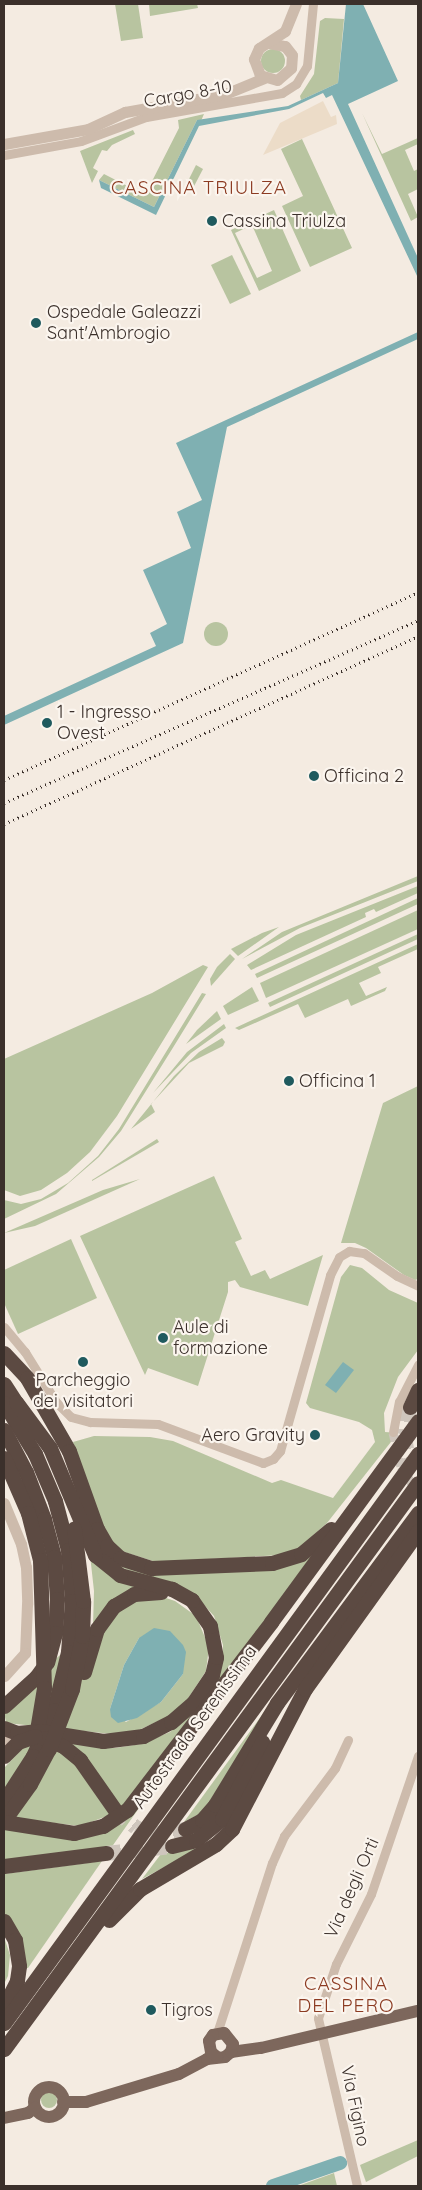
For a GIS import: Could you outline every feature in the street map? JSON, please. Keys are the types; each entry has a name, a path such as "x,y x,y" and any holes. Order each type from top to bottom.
{"highway":[{"path":"4,1353 27,1378 69,1451 107,1546 120,1558 151,1568 272,1563 301,1554 328,1532 418,1422"},
{"path":"4,1384 10,1402 47,1456 66,1500 78,1546 83,1601 79,1656 63,1716 43,1761 6,1813"},
{"path":"410,1407 418,1390"},
{"path":"4,1728 17,1732 40,1731 102,1741 125,1740 154,1732 184,1712 207,1685 214,1665 213,1634 203,1613 178,1596 144,1588 114,1571 90,1548 57,1462 44,1436 10,1402"},
{"path":"6,1813 74,1833 103,1826 119,1816 142,1795 418,1422"},
{"path":"4,1430 26,1472 44,1518 54,1557 56,1625 50,1655 42,1669 4,1706"},
{"name":"Autostrada Serenissima","path":"4,2023 418,1454"},
{"path":"4,1458 22,1496 34,1532 42,1580 44,1700 28,1751 4,1790"},
{"name":"Autostrada Serenissima","path":"4,2051 418,1483"},
{"path":"4,2051 44,2008 124,1903 150,1882 216,1844 232,1830 244,1811 297,1702 418,1512"},
{"path":"185,1829 202,1820 215,1805 277,1703 418,1531"},
{"path":"6,1813 50,1765 73,1710 102,1620 119,1601 144,1588"},
{"path":"172,1846 196,1840 222,1819 281,1708 354,1610"},
{"path":"98,1893 209,1712 271,1622"},
{"path":"4,1755 18,1742 35,1736 59,1735"},
{"path":"35,1736 54,1742 80,1760 115,1810"},
{"path":"4,1866 106,1853"},
{"path":"4,1921 15,1940 19,1966 17,1981 4,2006"}],"main road":[{"path":"189,2070 208,2045 227,2040 261,2048 321,2032 418,2011"},
{"path":"63,2102 86,2102 189,2070 217,2057 225,2056 227,2040"},
{"path":"208,2045 217,2057"},
{"path":"35,2108 36,2095 46,2087 58,2091 63,2102"},
{"path":"35,2108 49,2116 57,2114 63,2102"},
{"path":"4,2118 28,2113 35,2108"}],"street":[{"path":"4,144 88,128 146,107 225,94 264,78 277,80 288,74 293,62 289,50 290,24 296,4"},
{"name":"Cargo 8-10","path":"4,155 81,141 146,117 282,94 296,84 307,66 313,4"},
{"path":"244,86 259,48 282,35 290,24"},
{"path":"269,43 280,43 289,50"},
{"path":"254,64 264,78"},
{"path":"4,1327 27,1355 56,1402 71,1417 90,1422 158,1424 263,1463 273,1459 280,1451 336,1261 349,1251 364,1253 416,1284"},
{"path":"394,1432 399,1402 418,1365"},
{"path":"4,1503 26,1567 27,1604 24,1653 4,1676"},
{"path":"4,1732 6,1742 4,1755"},
{"path":"227,2040 224,2016 272,1863 284,1836 335,1768 348,1740"},
{"name":"Via degli Orti","path":"321,2032 318,2018 336,1964 372,1894 418,1756"},
{"name":"Via Figino","path":"321,2032 357,2186"}],"green space":[{"path":"115,4 138,4 143,38 121,41"},
{"path":"149,4 197,4 198,8 150,16"},
{"path":"325,18 344,19 338,83 301,100 300,96 314,74 320,21"},
{"path":"273,49 278,50 284,56 284,66 278,72 273,73 268,72 262,66 261,61 262,56 268,50"},
{"path":"362,113 382,154 418,138 418,144 405,150 414,171 418,169 418,189 408,194 418,217 411,221"},
{"path":"204,114 201,121 197,120 154,207 99,180 104,174 145,195 179,128 178,120"},
{"path":"133,130 135,134 112,145 107,151 102,150 93,168 98,171 92,183 80,151"},
{"path":"302,139 352,248 310,267 282,206 303,196 281,149"},
{"path":"196,165 203,169 191,192 184,189"},
{"path":"274,210 301,271 259,291 231,230","holes":["252,225 272,271 257,278 235,233"]},
{"path":"232,255 251,294 230,304 211,265"},
{"path":"216,622 221,623 227,629 227,639 221,645 216,646 211,645 205,639 204,634 205,629 211,623"},
{"path":"418,876 418,881 300,928 242,959 282,932"},
{"path":"418,886 418,893 376,912 374,909 365,913 366,917 251,970 247,965 296,935"},
{"path":"418,898 418,904 257,978 255,974"},
{"path":"418,910 418,929 266,998 260,983"},
{"path":"279,927 238,956 231,949 262,933"},
{"path":"418,934 418,939 270,1007 268,1003"},
{"path":"418,944 418,949 378,967 381,973 359,983 366,996 387,987 385,991 351,1006 348,999 305,1018 298,1004 239,1030 235,1028"},
{"path":"230,954 235,959 211,986 210,979 217,967"},
{"path":"203,965 208,967 117,1116 90,1152 67,1173 41,1190 20,1196 4,1190 4,1059 152,993"},
{"path":"252,987 259,1001 228,1015 223,1006"},
{"path":"202,993 206,994 121,1131 99,1157 56,1194 4,1219 4,1200 21,1204 41,1199 68,1183 98,1156 119,1129"},
{"path":"217,1011 221,1019 186,1044 197,1030"},
{"path":"224,1024 226,1028 191,1053 153,1093 187,1052"},
{"path":"222,1038 225,1042 223,1046 189,1063 153,1102 174,1076 199,1052"},
{"path":"418,1086 418,1279 415,1280 404,1275 366,1248 355,1243 341,1243 383,1103"},
{"path":"151,1104 155,1112 131,1129"},
{"path":"157,1139 159,1142 92,1181 92,1180"},
{"path":"214,1176 242,1239 235,1242 251,1276 265,1270 270,1279 323,1255 308,1306 240,1287 235,1280 228,1282 228,1292 198,1386 148,1368 145,1375 80,1236"},
{"path":"140,1179 35,1226 4,1233 103,1190"},
{"path":"71,1239 97,1298 18,1334 4,1303 4,1270"},
{"path":"350,1265 362,1268 389,1290 418,1303 418,1350 398,1377 384,1413 385,1432 398,1433 327,1523 300,1547 282,1555 156,1562 118,1550 101,1525 73,1442 94,1436 150,1437 173,1441 272,1483 281,1480 333,1498 375,1442 372,1430 359,1422 310,1408 306,1403 341,1277"},
{"path":"313,1554 203,1705 121,1808 70,1742 115,1748 141,1744 170,1732 196,1709 223,1656 223,1645 214,1616 194,1594 117,1566"},
{"path":"90,1555 163,1597 175,1601 196,1616 209,1647 206,1671 187,1700 167,1717 139,1730 112,1734 6,1723 4,1711 51,1663 93,1626 94,1591","holes":["139,1638 183,1674 161,1702 126,1722 110,1709 124,1665"]},
{"path":"270,1704 203,1812 184,1822"},
{"path":"27,1744 49,1745 73,1762 110,1815 80,1826 4,1817 4,1768"},
{"path":"179,1751 111,1848 4,1861 4,1826 91,1834"},
{"path":"195,1848 196,1850 142,1879 161,1854"},
{"path":"102,1861 28,1968 23,1968 4,1915 4,1874"},
{"path":"4,1937 10,1955 8,1976 4,1984"},
{"path":"49,2092 57,2100 49,2108 41,2100"},
{"path":"418,2140 418,2156 366,2182 360,2165"},
{"path":"334,2173 337,2186 298,2186"}],"shaded area":[{"path":"323,101 331,117 336,115 337,124 263,155 280,123"}],"water":[{"path":"346,4 363,4 398,81 348,104 418,258 418,278 332,95 326,98 323,93 289,109 199,126 156,215 101,188 99,180 154,207 197,120 288,106 338,83"},
{"path":"418,332 418,339 227,427 183,643 4,725 4,716 156,646 150,633 167,624 143,570 191,548 177,512 202,500 176,443"},
{"path":"343,1362 354,1370 336,1393 325,1385"},
{"path":"154,1628 170,1631 183,1645 186,1652 183,1674 161,1702 137,1718 118,1723 111,1717 110,1709 124,1665 139,1638"}],"waterway":[{"path":"273,2186 340,2163"}],"tunnel":[{"path":"410,1407 404,1434 408,1456 418,1478"},
{"path":"393,1432 401,1466 417,1492"},
{"path":"115,1810 136,1827 150,1834 185,1829"},
{"path":"106,1853 172,1846"}],"railway":[{"path":"4,780 418,592"},
{"path":"4,803 418,620"},
{"path":"4,824 418,636"}],"place":[{"name":"Cassina Triulza","path":"212,221"},
{"name":"Ospedale Galeazzi Sant'Ambrogio","path":"36,323"},
{"name":"1 - Ingresso Ovest","path":"47,723"},
{"name":"Officina 2","path":"314,776"},
{"name":"Officina 1","path":"289,1081"},
{"name":"Aule di formazione","path":"163,1338"},
{"name":"Parcheggio dei visitatori","path":"83,1362"},
{"name":"Aero Gravity","path":"315,1435"},
{"name":"Tigros","path":"151,2010"}],"district":[{"name":"CASCINA TRIULZA","path":"199,188"},
{"name":"CASSINA DEL PERO","path":"346,1995"}]}
